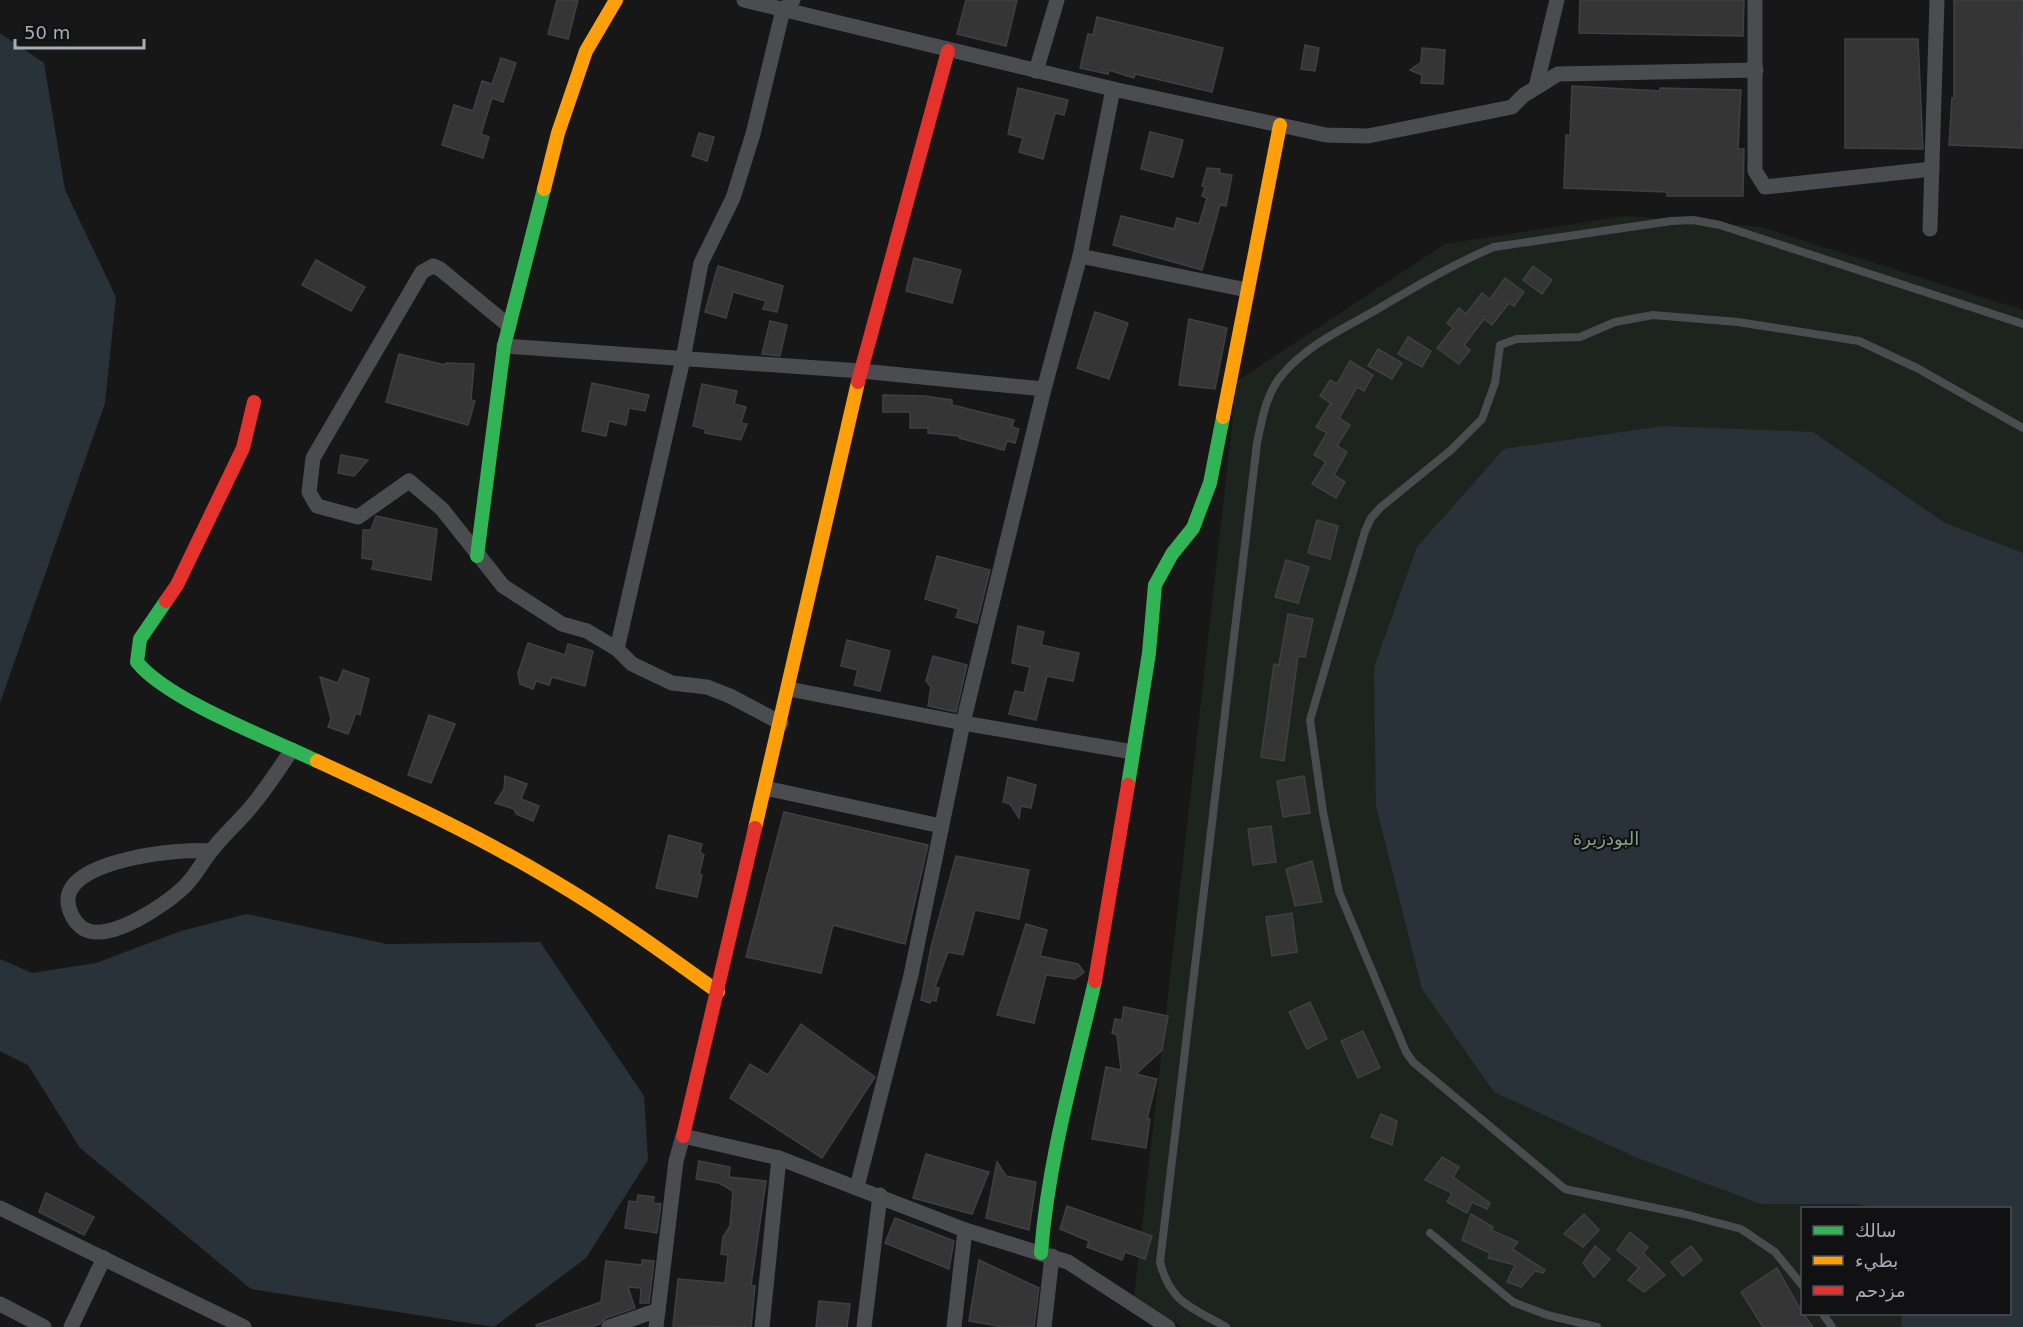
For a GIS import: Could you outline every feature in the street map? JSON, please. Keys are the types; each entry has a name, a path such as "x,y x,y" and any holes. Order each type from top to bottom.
{"street":[{"path":"477,556 504,346 509,326 558,133 586,51 616,0"},
{"path":"744,0 788,5 948,51 1326,135 1368,136 1512,107 1536,87 1558,74 1756,70"},
{"path":"1036,71 1057,0"},
{"path":"1536,87 1557,0"},
{"path":"1755,0 1755,171 1766,187 1932,169"},
{"path":"1930,229 1937,0"},
{"path":"617,649 683,359 701,263 733,198 788,5"},
{"path":"656,1327 676,1161 789,689 861,371 948,51"},
{"path":"857,1187 911,975 963,723 1044,389 1080,256 1113,89"},
{"path":"1044,1327 1047,1255 1044,1210 1060,1129 1099,965 1149,653 1155,585 1172,554 1193,528 1210,483 1280,125"},
{"path":"1080,256 1247,290"},
{"path":"509,326 440,269 428,267 422,272 313,458 309,492 316,506 358,517 409,481 441,508 503,586 562,624 586,631 617,649 632,664 672,683 707,687 730,696 781,723"},
{"path":"504,346 861,371 1044,389"},
{"path":"254,402 243,448 177,585 140,639 137,663 153,681 459,829 530,867 611,917 718,992"},
{"path":"789,689 963,723 1133,752"},
{"path":"211,851 189,849 93,869 79,879 69,891 68,904 73,919 84,929 98,933 117,928 150,913 183,888 202,868 211,851 255,803 292,750"},
{"path":"765,788 941,826"},
{"path":"683,1136 779,1158 966,1230 1047,1255 1081,1269 1168,1327"},
{"path":"762,1327 779,1158"},
{"path":"864,1327 880,1195"},
{"path":"0,1208 244,1327"},
{"path":"954,1327 966,1230"},
{"path":"71,1327 105,1258"},
{"path":"0,1304 44,1327"},
{"path":"609,1327 658,1310"}],"lane":[{"path":"1227,1327 1178,1299 1165,1282 1160,1262 1257,443 1267,401 1280,376 1304,353 1327,338 1468,258 1494,247 1671,221 1693,220 1720,225 2023,324"},
{"path":"1801,1283 1774,1252 1741,1229 1693,1216 1565,1189 1409,1057 1338,892 1323,812 1311,720 1371,518 1451,450 1482,419 1495,383 1500,345 1509,339 1573,338 1616,322 1653,315 1794,329 1867,343 2023,428"},
{"path":"1430,1233 1513,1302 1547,1315 1597,1327"},
{"path":"1823,1315 1832,1327"}],"green space":[{"name":"البودزيرة","path":"1625,216 1761,227 2023,310 2023,1327 1183,1327 1134,1297 1237,381 1445,244"}],"shaded area":[{"path":"0,33 44,63 65,190 116,297 105,403 0,703"},
{"path":"1664,426 1813,432 1945,523 2023,553 2023,1327 1901,1327 1902,1315 2011,1315 2011,1207 1761,1204 1635,1157 1494,1092 1422,989 1376,806 1374,667 1417,547 1504,449"},
{"path":"247,914 387,944 540,942 644,1096 648,1160 586,1258 494,1327 251,1289 80,1148 28,1065 0,1051 0,959 32,973 96,963 181,931"}],"building":[{"path":"557,0 578,0 568,39 548,34"},
{"path":"966,0 1017,0 1006,46 957,34"},
{"path":"1580,0 1744,0 1743,36 1579,33"},
{"path":"1954,0 2023,0 2022,148 1949,145 1952,98 1954,98"},
{"path":"1097,17 1223,48 1212,92 1135,74 1134,78 1109,70 1108,74 1080,68 1088,34 1093,35"},
{"path":"1845,39 1918,39 1923,149 1845,148"},
{"path":"1305,45 1319,48 1315,71 1301,69"},
{"path":"1422,48 1445,50 1443,84 1421,83 1422,75 1410,70 1421,62"},
{"path":"501,58 516,63 503,102 492,98 481,134 489,137 483,158 442,145 454,105 473,111 482,81 492,84"},
{"path":"1572,86 1660,91 1660,88 1741,90 1738,149 1744,149 1743,196 1667,196 1667,192 1564,188 1566,135 1570,136"},
{"path":"1018,88 1068,100 1064,115 1055,113 1043,159 1019,152 1023,138 1008,134"},
{"path":"1150,132 1183,140 1173,177 1141,169"},
{"path":"699,133 714,137 707,161 692,156"},
{"path":"1207,168 1220,169 1219,173 1232,175 1226,206 1220,205 1202,270 1113,245 1121,216 1174,229 1177,218 1199,224 1207,198 1202,196 1205,187 1202,186"},
{"path":"914,258 961,270 952,303 906,291"},
{"path":"316,260 365,287 351,311 302,285"},
{"path":"718,266 783,286 777,312 763,309 766,301 733,292 726,318 705,312"},
{"path":"1533,266 1552,280 1542,294 1523,280"},
{"path":"1505,278 1524,292 1514,306 1509,303 1492,325 1484,319 1464,345 1470,350 1459,364 1437,348 1453,328 1447,323 1459,308 1466,314 1482,293 1490,299"},
{"path":"1095,312 1128,323 1109,379 1077,368"},
{"path":"1189,319 1227,328 1215,389 1179,385"},
{"path":"770,321 787,325 780,356 762,354"},
{"path":"1408,337 1431,351 1422,367 1398,354"},
{"path":"1378,349 1402,363 1392,379 1368,366"},
{"path":"399,354 445,365 446,363 474,364 471,400 475,401 468,425 386,402"},
{"path":"1350,361 1373,375 1364,391 1357,387 1339,418 1350,425 1337,446 1347,452 1334,475 1345,482 1336,498 1312,484 1326,462 1314,455 1327,433 1316,427 1331,403 1320,396 1330,380 1337,384"},
{"path":"592,383 649,395 645,411 629,408 626,425 609,421 606,436 582,431"},
{"path":"702,384 737,391 734,404 746,407 741,423 747,424 741,440 705,433 705,429 693,426"},
{"path":"883,395 924,396 952,400 952,405 1014,420 1012,427 1019,429 1015,443 1007,441 1004,450 959,438 960,436 928,433 928,428 910,428 910,412 883,412"},
{"path":"341,455 368,460 354,476 338,473"},
{"path":"376,516 437,529 431,580 372,569 374,560 362,558 363,530 371,530"},
{"path":"1317,520 1338,526 1330,559 1308,553"},
{"path":"937,556 990,570 977,623 956,617 959,609 925,599"},
{"path":"1286,560 1309,567 1298,603 1275,597"},
{"path":"1288,614 1313,619 1305,657 1298,656 1284,761 1261,757 1274,664 1279,665"},
{"path":"1018,626 1044,632 1041,645 1079,653 1073,681 1047,676 1036,720 1009,714 1015,691 1024,693 1030,667 1012,663"},
{"path":"847,640 890,651 880,691 854,685 858,670 841,666"},
{"path":"528,643 565,655 568,644 593,651 585,686 552,677 549,685 536,681 533,689 520,684 518,673"},
{"path":"933,656 967,665 956,712 928,706 931,687 926,681"},
{"path":"343,670 369,679 360,715 356,713 348,734 328,727 331,719 320,677 338,683"},
{"path":"429,715 455,724 431,783 408,775"},
{"path":"505,776 527,784 521,799 539,806 533,821 516,814 514,809 495,803 504,789"},
{"path":"1304,776 1310,813 1283,817 1277,781"},
{"path":"1008,777 1036,785 1031,808 1021,806 1019,818 1010,804 1003,802"},
{"path":"784,812 928,845 905,944 833,925 821,973 746,957"},
{"path":"1271,826 1276,862 1253,865 1248,829"},
{"path":"669,835 702,844 700,852 704,855 699,874 702,875 697,897 656,888"},
{"path":"956,856 1029,870 1019,919 975,910 963,955 948,952 935,987 939,988 936,1001 931,1000 930,1003 921,1000 931,947"},
{"path":"1312,861 1322,902 1295,906 1286,869"},
{"path":"1292,913 1297,952 1272,956 1266,917"},
{"path":"1026,924 1047,930 1040,956 1078,964 1084,972 1075,979 1046,975 1034,1023 997,1015"},
{"path":"1310,1002 1327,1039 1307,1049 1289,1012"},
{"path":"1124,1007 1168,1016 1162,1050 1136,1074 1157,1079 1147,1119 1150,1119 1146,1148 1092,1139 1106,1067 1121,1070 1117,1035 1112,1033 1115,1019 1122,1020"},
{"path":"801,1024 875,1077 822,1158 730,1098 750,1064 768,1075"},
{"path":"1363,1031 1380,1068 1358,1078 1341,1041"},
{"path":"1381,1114 1397,1121 1392,1145 1371,1137"},
{"path":"926,1154 989,1172 972,1214 913,1198"},
{"path":"1442,1157 1459,1167 1453,1177 1490,1203 1487,1209 1472,1202 1467,1213 1447,1202 1452,1193 1425,1180"},
{"path":"699,1161 730,1167 729,1177 766,1181 751,1285 755,1286 751,1327 673,1326 678,1279 725,1283 728,1255 721,1254 723,1237 730,1226 733,1191 719,1183 696,1179"},
{"path":"997,1162 1006,1176 1036,1182 1029,1230 986,1218"},
{"path":"46,1193 94,1217 84,1235 39,1212"},
{"path":"638,1195 654,1197 653,1203 661,1204 657,1233 625,1228 629,1201 637,1202"},
{"path":"1067,1206 1152,1236 1145,1259 1125,1252 1122,1260 1087,1247 1089,1241 1060,1229"},
{"path":"1471,1214 1493,1227 1491,1230 1518,1242 1512,1249 1545,1270 1543,1273 1535,1271 1521,1287 1507,1282 1515,1265 1488,1258 1490,1253 1462,1240"},
{"path":"1584,1214 1599,1230 1583,1247 1564,1234"},
{"path":"895,1218 954,1241 949,1269 885,1243"},
{"path":"1630,1232 1648,1247 1643,1253 1665,1275 1644,1292 1628,1280 1639,1268 1617,1250"},
{"path":"1595,1246 1610,1259 1594,1277 1583,1263"},
{"path":"1691,1246 1702,1260 1683,1276 1671,1262"},
{"path":"642,1260 654,1261 649,1303 640,1303 641,1288 628,1287 635,1308 606,1318 600,1324 591,1327 537,1327 536,1325 601,1302 606,1261 642,1265"},
{"path":"979,1260 1039,1288 1034,1327 1003,1327 969,1321"},
{"path":"1777,1268 1801,1310 1801,1315 1804,1315 1813,1327 1763,1327 1741,1292"},
{"path":"819,1301 850,1304 847,1327 816,1327"}],"traffic: fast":[{"path":"477,556 504,346 544,189"},
{"path":"1128,785 1149,653 1155,585 1172,554 1193,528 1210,483 1223,417"},
{"path":"166,601 140,639 137,662 151,676 195,704 317,761"},
{"path":"1041,1253 1049,1184 1095,981"}],"traffic: slow":[{"path":"544,189 558,133 586,51 616,0"},
{"path":"1223,417 1280,125"},
{"path":"755,828 858,382"},
{"path":"317,761 524,863 616,920 718,992"}],"traffic: jam":[{"path":"858,382 948,51"},
{"path":"166,601 177,585 243,448 254,402"},
{"path":"1095,981 1128,785"},
{"path":"683,1136 755,828"}]}
